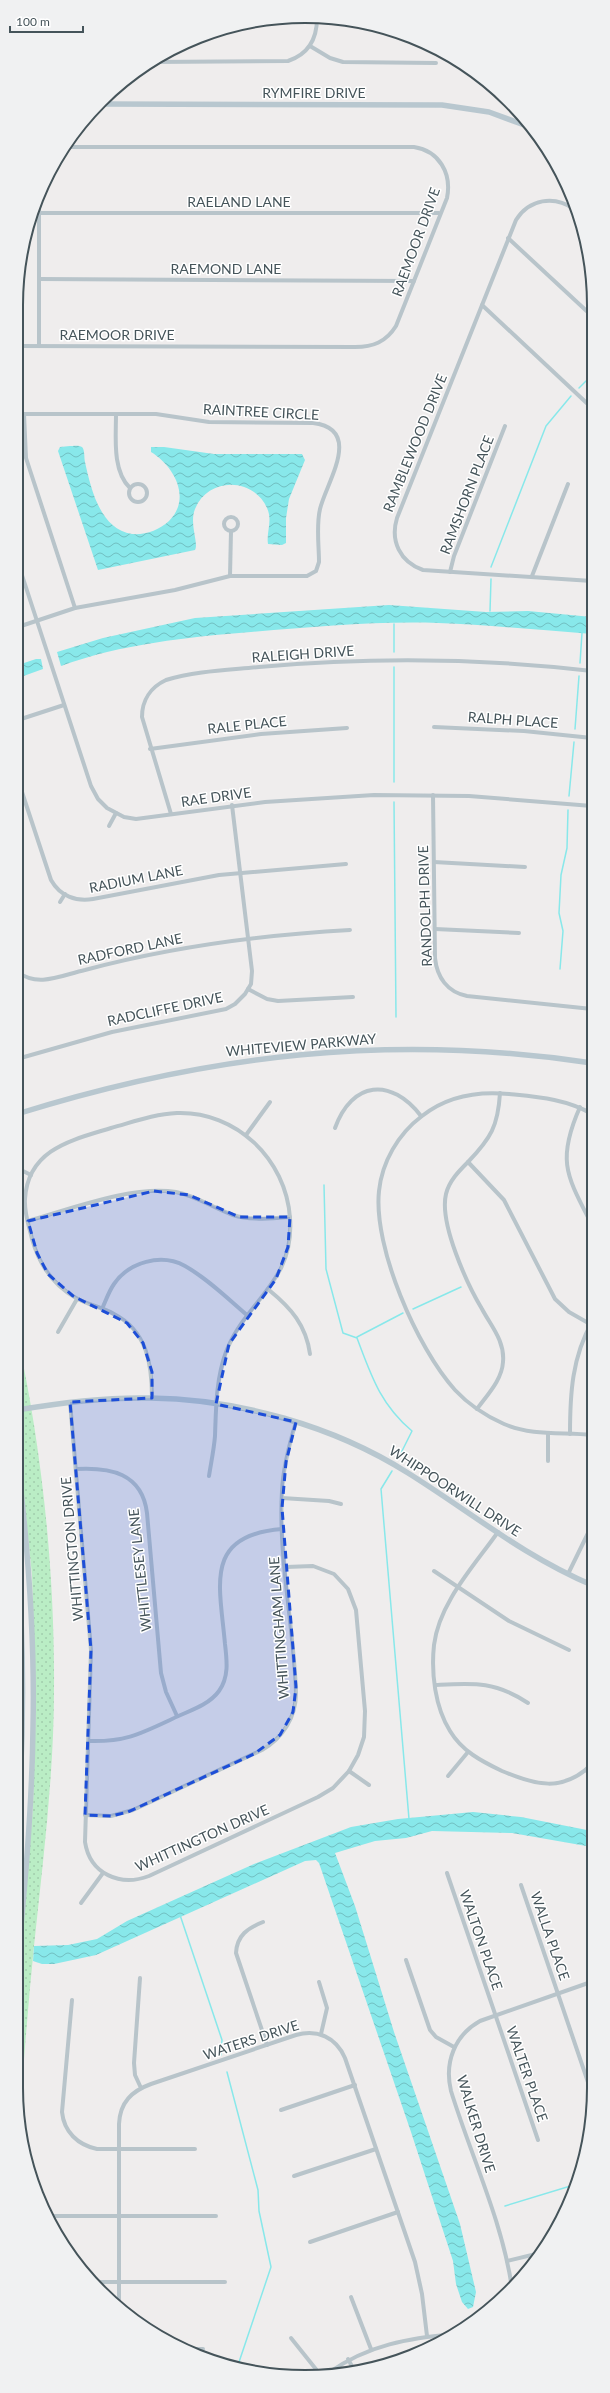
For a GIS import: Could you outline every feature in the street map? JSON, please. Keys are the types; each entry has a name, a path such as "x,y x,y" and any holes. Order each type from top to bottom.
{"street":[{"path":"162,62 284,62 301,55 310,46 316,34 317,24"},
{"path":"310,46 330,58 343,62 436,63"},
{"name":"RYMFIRE DRIVE","path":"108,104 442,105 489,112 521,124"},
{"name":"RAEMOOR DRIVE","path":"23,346 368,346 383,340 393,329 414,280 448,191 446,173 435,156 417,148 72,147"},
{"name":"RAMBLEWOOD DRIVE","path":"570,207 553,201 534,203 518,217 508,238 395,529 397,547 410,563 427,571 532,576 587,581"},
{"path":"39,213 39,346"},
{"name":"RAELAND LANE","path":"39,213 440,213"},
{"path":"508,238 587,311"},
{"name":"RAEMOND LANE","path":"39,280 414,280"},
{"path":"482,305 587,403"},
{"path":"24,414 26,458 75,608"},
{"name":"RAINTREE CIRCLE","path":"23,625 75,608 175,590 230,576 299,577 310,575 316,571 319,562 320,510 340,456 340,445 335,434 323,425 313,422 215,422 169,415 24,414"},
{"path":"116,414 116,452 124,479 130,488 129,494 132,500 139,502 145,498 146,493 143,486 136,484 130,488"},
{"name":"RAMSHORN PLACE","path":"450,572 453,559 505,426"},
{"path":"532,576 568,484"},
{"path":"230,576 231,531"},
{"name":"RAE DRIVE","path":"23,578 92,789 101,803 116,813 141,819 232,805 359,795 434,795 509,798 587,806"},
{"name":"RALEIGH DRIVE","path":"171,814 142,721 144,702 150,692 159,684 178,677 279,666 398,660 489,662 587,671"},
{"path":"23,718 64,705"},
{"name":"RALPH PLACE","path":"434,727 524,731 587,737"},
{"name":"RALE PLACE","path":"150,749 246,736 347,728"},
{"name":"RADIUM LANE","path":"23,795 49,876 56,887 65,894 77,899 89,900 161,885 241,872 346,864"},
{"name":"RANDOLPH DRIVE","path":"434,795 435,929 437,971 447,986 458,994 471,997 587,1009"},
{"path":"232,805 249,938 252,973 248,989 268,999 278,1001 353,997"},
{"path":"109,826 116,813"},
{"path":"434,862 525,867"},
{"path":"60,902 65,894"},
{"path":"435,929 519,933"},
{"name":"RADFORD LANE","path":"23,976 37,980 47,980 159,953 249,938 350,930"},
{"name":"RADCLIFFE DRIVE","path":"23,1057 112,1032 226,1009 238,1002 248,989"},
{"name":"WHITEVIEW PARKWAY","path":"23,1112 85,1093 159,1075 213,1065 295,1054 352,1050 434,1049 502,1053 587,1062"},
{"path":"335,1128 342,1111 348,1102 360,1095 374,1090 389,1091 401,1095 412,1104 421,1116"},
{"path":"477,1409 501,1375 504,1354 501,1342 474,1296 464,1272 446,1214 445,1199 449,1186 468,1162 486,1143 494,1131 498,1116 500,1093"},
{"path":"587,1112 560,1100 500,1093 462,1096 440,1105 421,1116 403,1134 387,1161 379,1192 380,1225 397,1286 416,1328 448,1382 477,1409 510,1426 548,1433 587,1435"},
{"path":"246,1135 270,1102"},
{"path":"580,1108 568,1136 566,1165 572,1186 587,1215"},
{"path":"152,1398 151,1366 143,1342 127,1323 102,1309 77,1298 60,1287 45,1269 37,1253 28,1221 25,1198 31,1175 45,1156 64,1144 164,1114 185,1113 204,1116 224,1123 246,1135 264,1152 280,1177 286,1194 290,1217 286,1254 269,1290 236,1331 226,1351 216,1404 215,1440 209,1476"},
{"path":"468,1162 504,1200 555,1299 569,1312 587,1321"},
{"path":"23,1171 31,1175"},
{"path":"28,1221 123,1196 154,1191 190,1195 239,1217 253,1219 290,1217"},
{"path":"102,1309 114,1284 126,1271 146,1262 164,1260 186,1267 248,1316"},
{"path":"269,1290 287,1304 300,1321 308,1340 310,1354"},
{"path":"58,1332 77,1298"},
{"path":"570,1434 573,1376 578,1353 587,1332"},
{"name":"WHIPPOORWILL DRIVE","path":"23,1409 70,1402 152,1398 216,1404 296,1422 337,1437 392,1463 540,1560 587,1583"},
{"name":"WHITTINGTON DRIVE","path":"70,1402 90,1634 89,1741 85,1816 87,1849 93,1862 103,1873 115,1879 128,1881 149,1876 318,1797 333,1788 349,1771 360,1750 366,1721 355,1603 343,1582 327,1570 313,1566 286,1567"},
{"name":"WHITTINGHAM LANE","path":"85,1816 111,1816 133,1810 258,1752 280,1735 292,1717 296,1693 282,1529 282,1498 286,1462 296,1422"},
{"path":"548,1433 548,1462"},
{"name":"WHITTLESEY LANE","path":"76,1469 101,1468 116,1472 130,1480 143,1497 146,1510 161,1673 166,1692 177,1716"},
{"path":"282,1498 329,1501 341,1504"},
{"path":"23,1507 27,1541 31,1607 34,1691 32,1776 23,1891"},
{"path":"89,1741 111,1742 127,1739 211,1699 220,1689 226,1678 227,1661 220,1578 221,1568 228,1554 240,1540 251,1534 282,1529"},
{"path":"498,1532 458,1589 444,1613 436,1633 434,1654 436,1685 439,1705 444,1720 454,1737 468,1752 491,1766 522,1779 538,1784 562,1782 586,1770"},
{"path":"568,1574 587,1535"},
{"path":"434,1572 509,1621 569,1650"},
{"path":"23,1607 31,1607"},
{"path":"436,1685 488,1684 509,1692 528,1703"},
{"path":"448,1776 468,1752"},
{"path":"349,1771 369,1785"},
{"path":"81,1903 103,1873"},
{"name":"WALTON PLACE","path":"447,1873 495,2014"},
{"name":"WALLA PLACE","path":"521,1885 587,2076"},
{"path":"263,1922 244,1932 238,1942 236,1953 267,2045"},
{"path":"406,1960 430,2030 436,2037 454,2047"},
{"path":"140,1978 134,2063 135,2074 141,2088"},
{"path":"319,1982 327,2008 321,2034"},
{"name":"WALKER DRIVE","path":"511,2280 507,2261 451,2091 448,2069 454,2047 470,2027 495,2014 587,1984"},
{"path":"72,2000 62,2108 64,2123 71,2134 85,2145 97,2149 195,2149"},
{"name":"WALTER PLACE","path":"495,2014 538,2140"},
{"name":"WATERS DRIVE","path":"119,2300 119,2120 122,2108 129,2097 141,2088 303,2033 321,2034 341,2049 355,2085 398,2212 420,2283 428,2336"},
{"path":"281,2110 355,2085"},
{"path":"294,2176 376,2148"},
{"path":"310,2242 398,2212"},
{"path":"54,2216 216,2216"},
{"path":"507,2261 532,2255"},
{"path":"101,2282 225,2282"},
{"path":"351,2297 371,2349"},
{"path":"335,2368 348,2359 371,2349 403,2340 441,2335"},
{"path":"291,2338 316,2369"},
{"path":"197,2349 203,2349"},
{"path":"348,2359 352,2366"}],"highlighted area":[{"path":"154,1191 189,1195 239,1217 290,1217 288,1247 276,1279 229,1344 216,1404 296,1422 286,1462 282,1508 296,1687 293,1712 280,1735 254,1754 128,1812 111,1816 85,1815 91,1650 70,1402 152,1398 152,1372 143,1343 127,1323 73,1296 48,1274 37,1253 28,1221"}],"green space":[{"path":"23,1364 40,1466 49,1556 54,1645 54,1721 50,1785 23,2073 23,1927 33,1806 36,1702 32,1575 23,1489"}],"water":[{"path":"79,446 83,448 90,484 105,516 121,531 132,534 147,533 161,527 169,521 176,512 179,502 177,483 173,474 167,465 151,452 151,447 164,447 214,454 302,454 305,460 289,499 286,518 286,543 282,545 268,544 269,513 260,498 252,491 241,486 220,486 201,498 195,509 193,515 193,527 196,543 195,550 98,570 58,451 60,447"},
{"path":"389,605 486,612 528,611 587,617 587,634 438,623 344,625 179,639 107,652 61,666 57,652 103,638 195,618"},
{"path":"41,659 43,669 23,676 23,663"},
{"path":"473,1812 521,1817 587,1830 587,1846 512,1833 432,1831 406,1838 375,1841 335,1853 355,1906 394,2032 460,2224 476,2292 473,2307 468,2309 462,2302 456,2284 453,2261 411,2132 319,1863 316,1860 305,1861 96,1955 54,1964 42,1964 33,1961 34,1946 68,1945 97,1939 127,1921 254,1864 351,1827 398,1819"}],"waterway":[{"path":"579,388 587,380"},
{"path":"491,567 546,426 571,396"},
{"path":"490,611 491,579"},
{"path":"394,624 394,652"},
{"path":"580,663 582,633"},
{"path":"394,667 394,782"},
{"path":"575,729 579,676"},
{"path":"569,796 574,742"},
{"path":"394,802 396,1017"},
{"path":"560,969 563,931 559,913 561,875 567,848 568,810"},
{"path":"324,1185 326,1269 343,1333 357,1338 372,1377 384,1399 401,1421 412,1431 398,1459"},
{"path":"413,1309 461,1287"},
{"path":"357,1337 403,1313"},
{"path":"392,1471 381,1489 409,1819"},
{"path":"180,1915 222,2040 221,2055"},
{"path":"227,2072 258,2190 259,2211 271,2267 239,2362"},
{"path":"505,2206 569,2186"}]}
